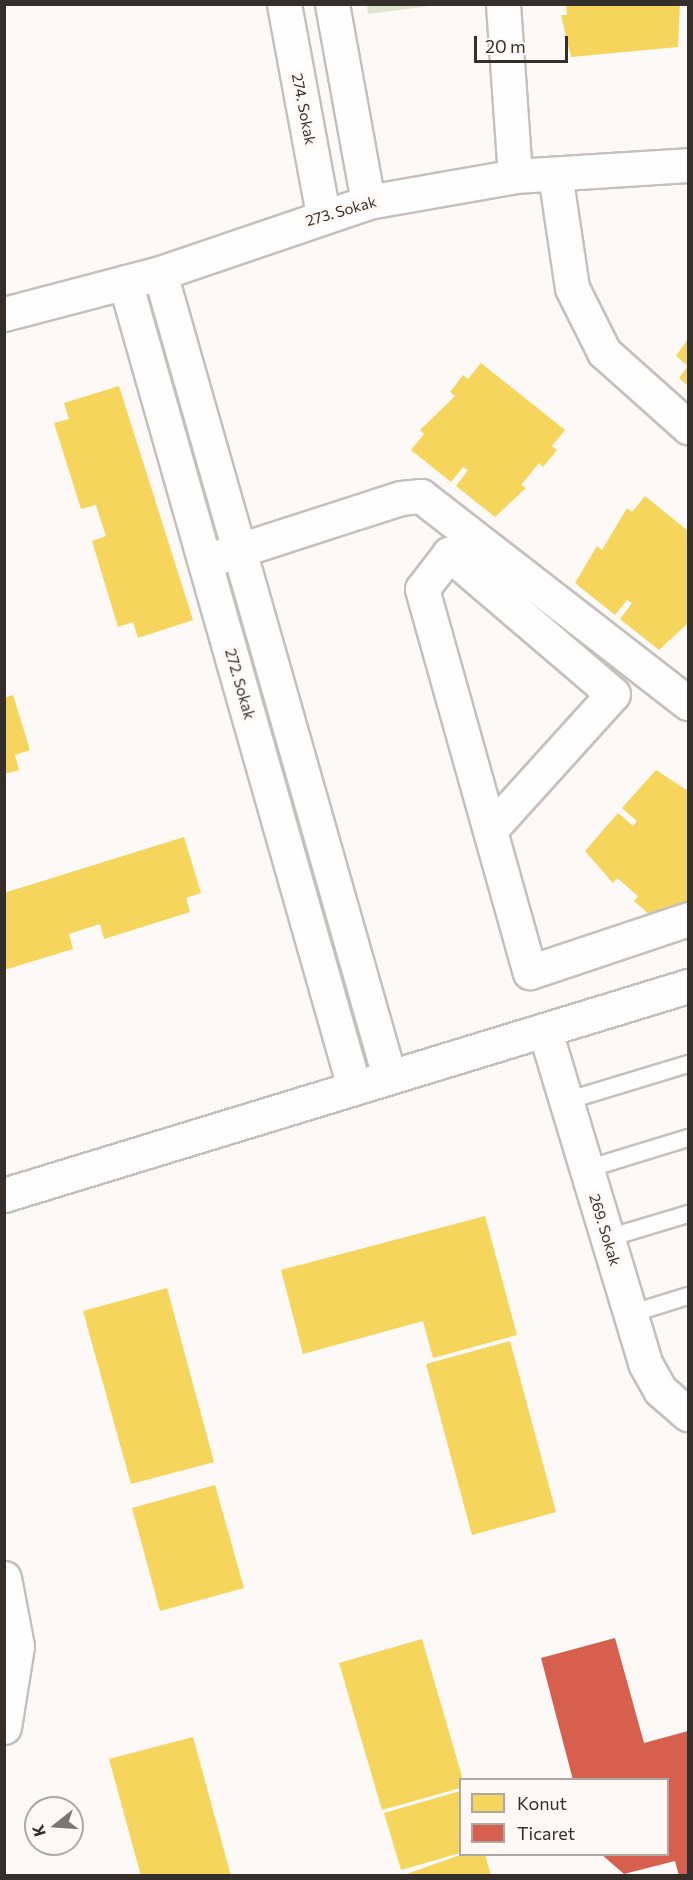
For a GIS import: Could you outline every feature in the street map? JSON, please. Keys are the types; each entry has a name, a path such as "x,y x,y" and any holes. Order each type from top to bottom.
{"street":[{"name":"274. Sokak","path":"284,4 323,214"},
{"path":"332,4 368,202"},
{"path":"503,4 515,176"},
{"name":"273. Sokak","path":"4,314 160,273 323,214 368,202 515,176 688,165"},
{"path":"555,174 572,288 604,352 688,427"},
{"path":"160,273 389,1076"},
{"name":"272. Sokak","path":"126,282 354,1087"},
{"path":"205,561 402,498 421,496 688,703"},
{"path":"490,830 613,694 449,554 422,589 530,972 688,920"},
{"path":"4,1195 688,986"},
{"name":"269. Sokak","path":"545,1031 630,1314 660,1390 688,1414"},
{"path":"4,1578 17,1646 4,1727"}],"lane":[{"path":"566,1101 688,1064"},
{"path":"587,1169 688,1137"},
{"path":"608,1238 688,1214"},
{"path":"630,1314 688,1296"}],"green space":[{"path":"438,4 368,14 367,5"}],"building: Konut":[{"path":"566,4 680,4 678,47 571,57 561,15 567,15"},
{"path":"688,339 688,366 676,356"},
{"path":"481,363 565,430 552,446 557,450 543,467 539,463 521,485 526,488 495,517 456,486 468,470 463,467 451,482 411,450 424,434 420,430 455,396 450,392 463,375 468,379"},
{"path":"688,366 688,386 679,378"},
{"path":"119,386 193,620 138,638 133,622 118,627 92,541 106,536 96,505 81,509 54,423 69,419 64,403"},
{"path":"645,496 688,531 688,623 659,650 620,619 632,603 627,600 615,615 575,583 597,546 602,550 627,508 632,512"},
{"path":"13,695 30,750 15,755 19,770 4,774 4,698"},
{"path":"656,770 688,791 688,903 670,924 654,911 650,915 634,901 638,896 617,878 613,883 585,851 618,813 633,826 637,821 622,808"},
{"path":"184,837 201,893 186,898 190,912 104,939 100,924 69,934 73,949 4,970 4,893"},
{"path":"485,1216 517,1335 433,1358 423,1321 303,1354 281,1270"},
{"path":"167,1288 214,1462 131,1484 83,1311"},
{"path":"510,1341 556,1512 472,1535 426,1364"},
{"path":"215,1485 244,1588 160,1611 132,1508"},
{"path":"422,1639 462,1778 459,1778 459,1788 382,1810 339,1663"},
{"path":"193,1737 231,1876 141,1876 109,1759"},
{"path":"459,1791 459,1853 401,1870 384,1813"},
{"path":"459,1855 486,1856 491,1876 401,1876"}],"building: Ticaret":[{"path":"615,1638 644,1743 688,1731 688,1876 679,1876 675,1861 624,1874 603,1856 669,1856 669,1778 572,1778 541,1658"}]}
